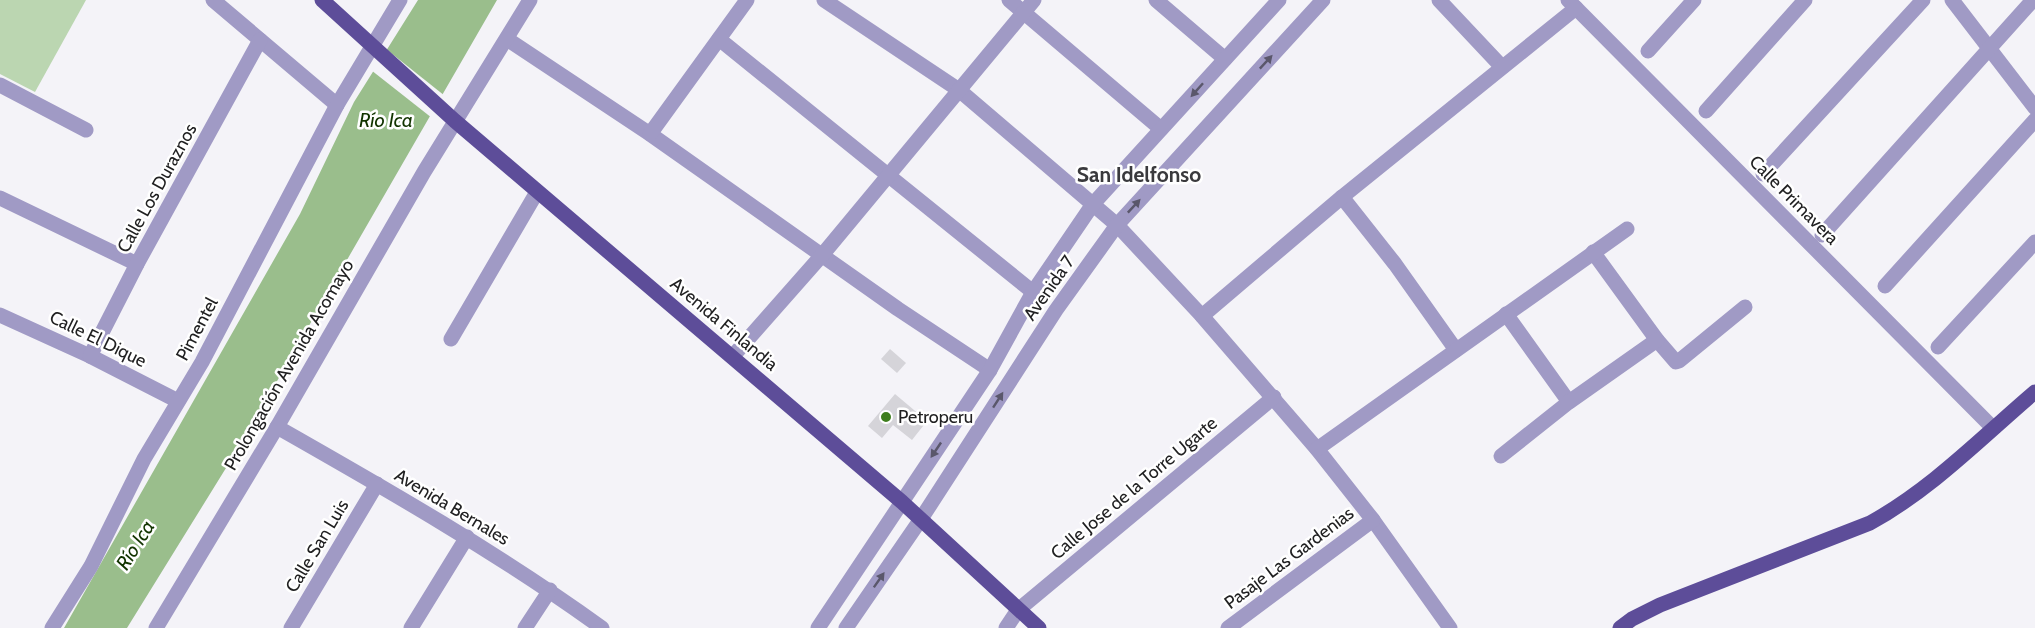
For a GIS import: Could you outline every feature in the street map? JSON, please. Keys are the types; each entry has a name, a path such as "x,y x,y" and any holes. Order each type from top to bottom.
{"main road":[{"name":"Avenida Finlandia","path":"322,0 443,111 902,502 1039,628"},
{"path":"1620,628 1660,605 1870,523 1886,514 1921,491 2035,392"}],"street":[{"path":"213,0 337,105"},
{"name":"Pimentel","path":"52,628 91,566 144,459 202,362 337,105 376,50 400,0"},
{"name":"Prolongación Avenida Acomayo","path":"156,628 277,427 424,172 530,0"},
{"path":"650,134 747,0"},
{"path":"824,0 959,90 1117,225 1202,316 1317,449 1373,520 1450,628"},
{"path":"1009,0 1161,129"},
{"path":"733,356 822,255 1034,0"},
{"path":"1155,0 1225,59"},
{"name":"Avenida 7","path":"818,628 990,370 1033,292 1093,204 1279,0"},
{"name":"Avenida 7","path":"846,628 921,519 1056,310 1117,225 1323,0"},
{"path":"1439,0 1502,67"},
{"path":"1648,51 1694,0"},
{"path":"1706,111 1805,0"},
{"path":"1763,174 1923,0"},
{"path":"1952,0 2035,108"},
{"path":"1822,235 2033,0"},
{"path":"1202,316 1342,197 1502,67 1572,4"},
{"name":"Calle Primavera","path":"1572,4 1993,428"},
{"path":"507,39 650,134 990,370"},
{"path":"719,39 1033,292"},
{"name":"Calle Los Duraznos","path":"90,356 137,264 260,40"},
{"path":"0,85 86,129"},
{"path":"1885,286 2035,120"},
{"path":"451,339 537,192"},
{"path":"1342,197 1395,264 1456,350"},
{"path":"0,198 137,264"},
{"path":"1317,449 1627,229"},
{"path":"1938,347 2035,242"},
{"path":"1593,252 1657,340 1674,360 1679,362 1745,307"},
{"name":"Calle El Dique","path":"0,315 178,400"},
{"path":"1506,315 1569,402"},
{"path":"1501,456 1569,402 1657,340"},
{"name":"Calle Jose de la Torre Ugarte","path":"1006,628 1018,610 1274,397"},
{"name":"Avenida Bernales","path":"277,427 467,537 550,590 602,628"},
{"name":"Calle San Luis","path":"291,628 377,484"},
{"name":"Pasaje Las Gardenias","path":"1228,628 1373,520"},
{"path":"411,628 467,537"},
{"path":"525,628 550,590"}],"shaded area":[{"path":"0,0 86,0 35,92 0,74"}],"water":[{"name":"Río Ica","path":"418,0 497,0 239,447 127,628 64,628 300,214 354,102"}],"pier":[{"path":"386,49 445,96 432,118 371,70"}],"building":[{"path":"890,349 906,363 897,373 881,359"},
{"path":"895,394 927,421 912,440 893,425 882,438 868,426"}],"place":[{"name":"Petroperu","path":"886,417"}],"district":[{"name":"San Idelfonso","path":"1139,174"}]}
